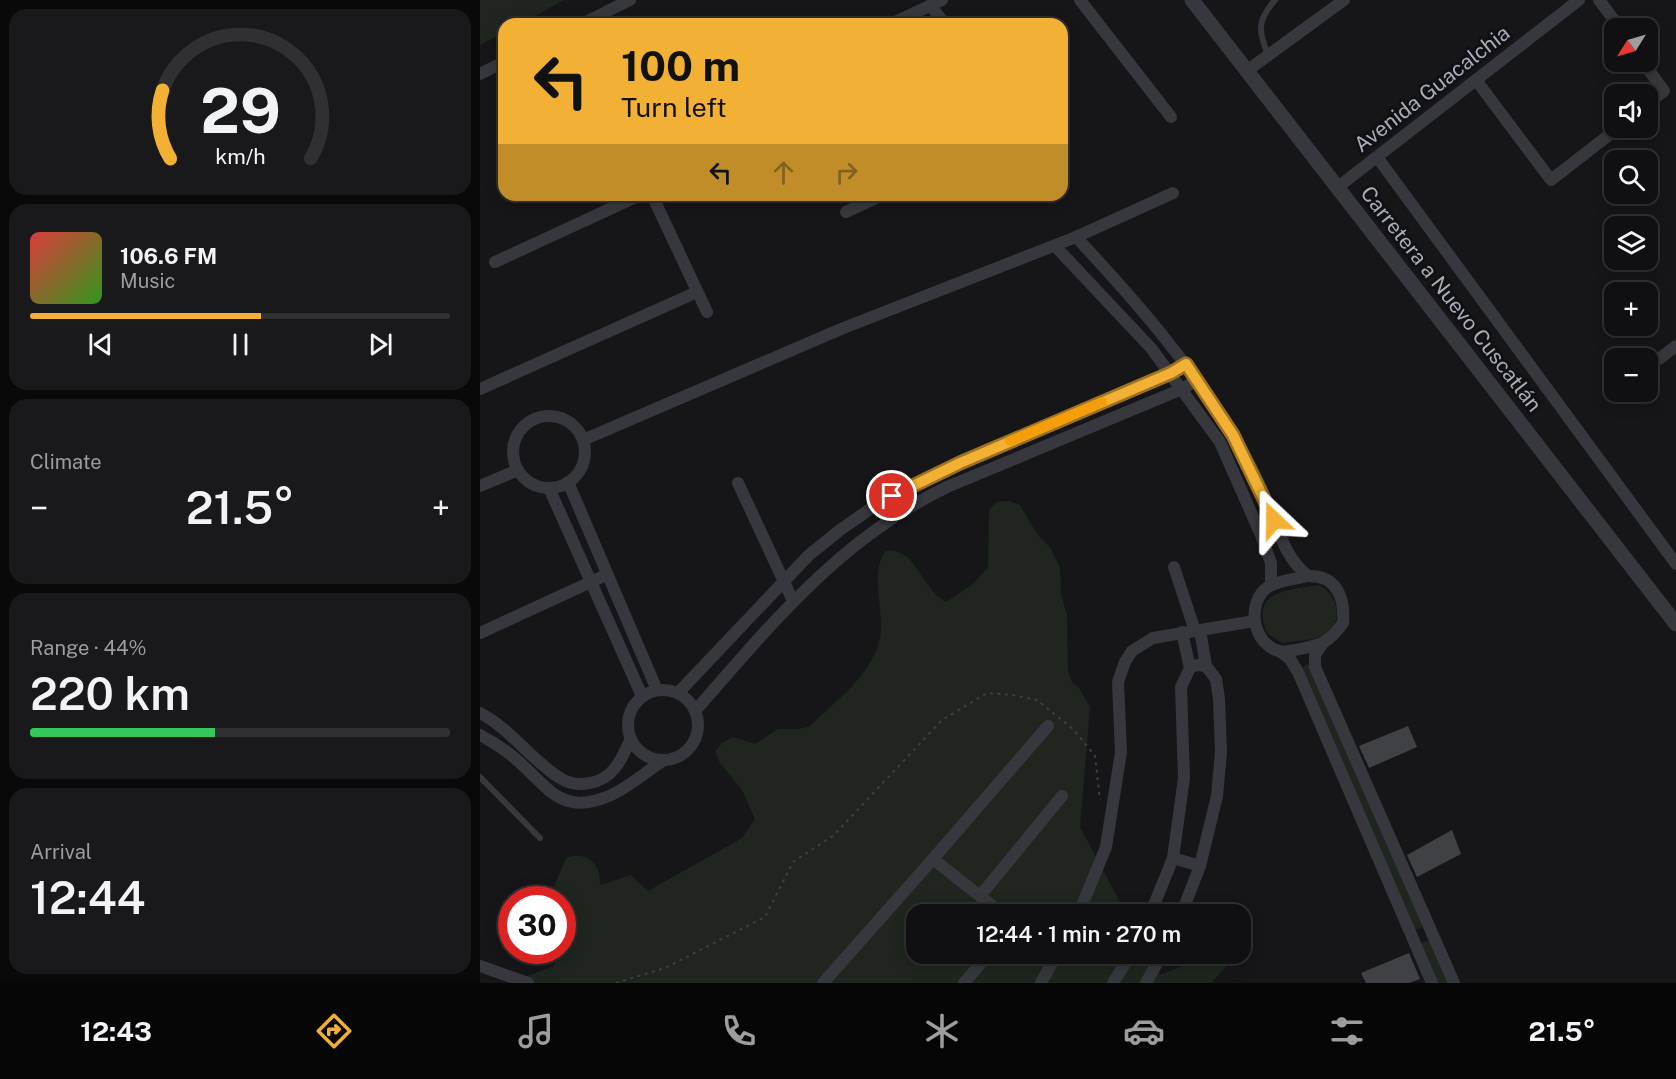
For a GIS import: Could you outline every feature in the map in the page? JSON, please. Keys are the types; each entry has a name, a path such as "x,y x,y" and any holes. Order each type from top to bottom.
{"street":[{"path":"594,18 630,0"},
{"path":"1080,0 1171,117"},
{"name":"Carretera a Nuevo Cuscatlán","path":"1192,0 1676,624"},
{"path":"1248,70 1344,0"},
{"name":"Avenida Guacalchia","path":"1338,187 1579,0"},
{"path":"1599,0 1612,18"},
{"path":"904,18 936,3 942,18"},
{"path":"480,74 498,65"},
{"path":"1650,72 1664,91 1658,96"},
{"path":"1476,80 1551,180 1605,138"},
{"path":"1377,157 1676,564"},
{"path":"583,440 841,329 1055,246 1173,193"},
{"path":"495,262 627,201"},
{"path":"655,201 707,312"},
{"path":"846,212 869,201"},
{"path":"1076,237 1145,312 1197,380 1233,435 1268,504 1287,553 1297,567 1308,576"},
{"path":"1055,246 1131,325 1171,373 1220,442 1250,506 1270,563 1271,585"},
{"path":"480,389 698,292"},
{"path":"1659,359 1676,346"},
{"path":"678,693 809,555 873,507 910,486 1171,373 1186,364"},
{"path":"695,711 793,601 852,546 918,501 1063,437 1182,389 1197,380"},
{"path":"548,416 563,418 575,427 583,440 585,456 580,471 568,482 549,488 534,485 518,470 513,456 514,441 521,428 533,419 548,416"},
{"path":"480,486 518,470"},
{"path":"568,482 657,690"},
{"path":"738,483 793,601"},
{"path":"549,488 642,696"},
{"path":"1174,567 1192,631 1206,666 1216,679 1221,752 1217,796 1200,866 1185,904"},
{"path":"480,633 606,575"},
{"path":"1432,983 1298,672 1290,659 1266,643 1254,621 1253,613 1258,598 1271,585 1308,576 1323,577 1333,583 1341,595 1344,609 1343,623 1323,643 1315,655 1315,667 1454,983"},
{"path":"1083,904 1107,847 1121,752 1118,682 1125,662 1132,651 1154,638 1254,621"},
{"path":"1154,904 1173,858 1184,778 1181,687 1190,668 1192,631"},
{"path":"1281,652 1323,643"},
{"path":"1190,668 1197,665 1206,666"},
{"path":"480,735 519,762 553,795 571,802 590,802 611,796 664,760 680,756 693,744 698,728 695,711 685,697 678,693 657,690 642,696 633,706 628,719 631,739 644,754 664,760"},
{"path":"480,713 511,735 561,779 574,783 588,784 604,779 615,768 631,739"},
{"path":"823,983 1047,726"},
{"path":"980,896 1062,795"},
{"path":"1173,858 1200,866"},
{"path":"933,859 990,904"},
{"path":"1412,936 1430,929"},
{"path":"964,983 980,964"},
{"path":"1045,982 1052,964"},
{"path":"1113,983 1125,964"},
{"path":"1146,983 1156,964"},
{"path":"480,966 528,983"}],"lane":[{"path":"1269,55 1262,37 1260,23 1264,13 1275,0"},
{"path":"480,777 540,838"}],"path":[{"path":"616,983 664,968 765,917 793,862 834,835 942,720 987,693 1013,694 1037,700 1072,729 1095,756 1101,802"}],"shaded area":[{"path":"480,0 564,0 531,18 498,18 498,35 480,45"},
{"path":"1009,501 1020,505 1036,532 1051,549 1060,568 1061,594 1067,615 1068,671 1072,682 1080,689 1090,707 1080,827 1121,904 906,904 906,964 1154,964 1160,975 1187,964 1229,964 1211,983 509,983 554,964 576,964 576,886 554,886 566,858 580,856 591,861 598,871 600,885 631,875 648,891 742,838 755,819 742,790 720,763 715,752 722,743 733,737 755,744 778,729 799,729 810,726 855,683 873,657 879,643 881,618 878,578 885,551 895,551 904,555 937,596 946,602 973,584 988,567 989,510 997,502"},
{"path":"1319,585 1332,596 1337,611 1333,626 1328,632 1316,638 1282,643 1267,633 1263,608 1268,600 1285,591"},
{"path":"1306,664 1309,665 1423,927 1415,930 1303,668"},
{"path":"1429,940 1448,983 1438,983 1421,943"}],"building":[{"path":"1408,726 1417,747 1369,768 1359,746"},
{"path":"1452,830 1461,854 1417,877 1407,855"},
{"path":"1409,953 1420,979 1409,983 1366,983 1361,973"}],"slow traffic":[{"path":"1010,441 1102,402"}],"route":[{"path":"892,496 940,472 1171,373 1186,364 1233,435 1274,520"}]}
